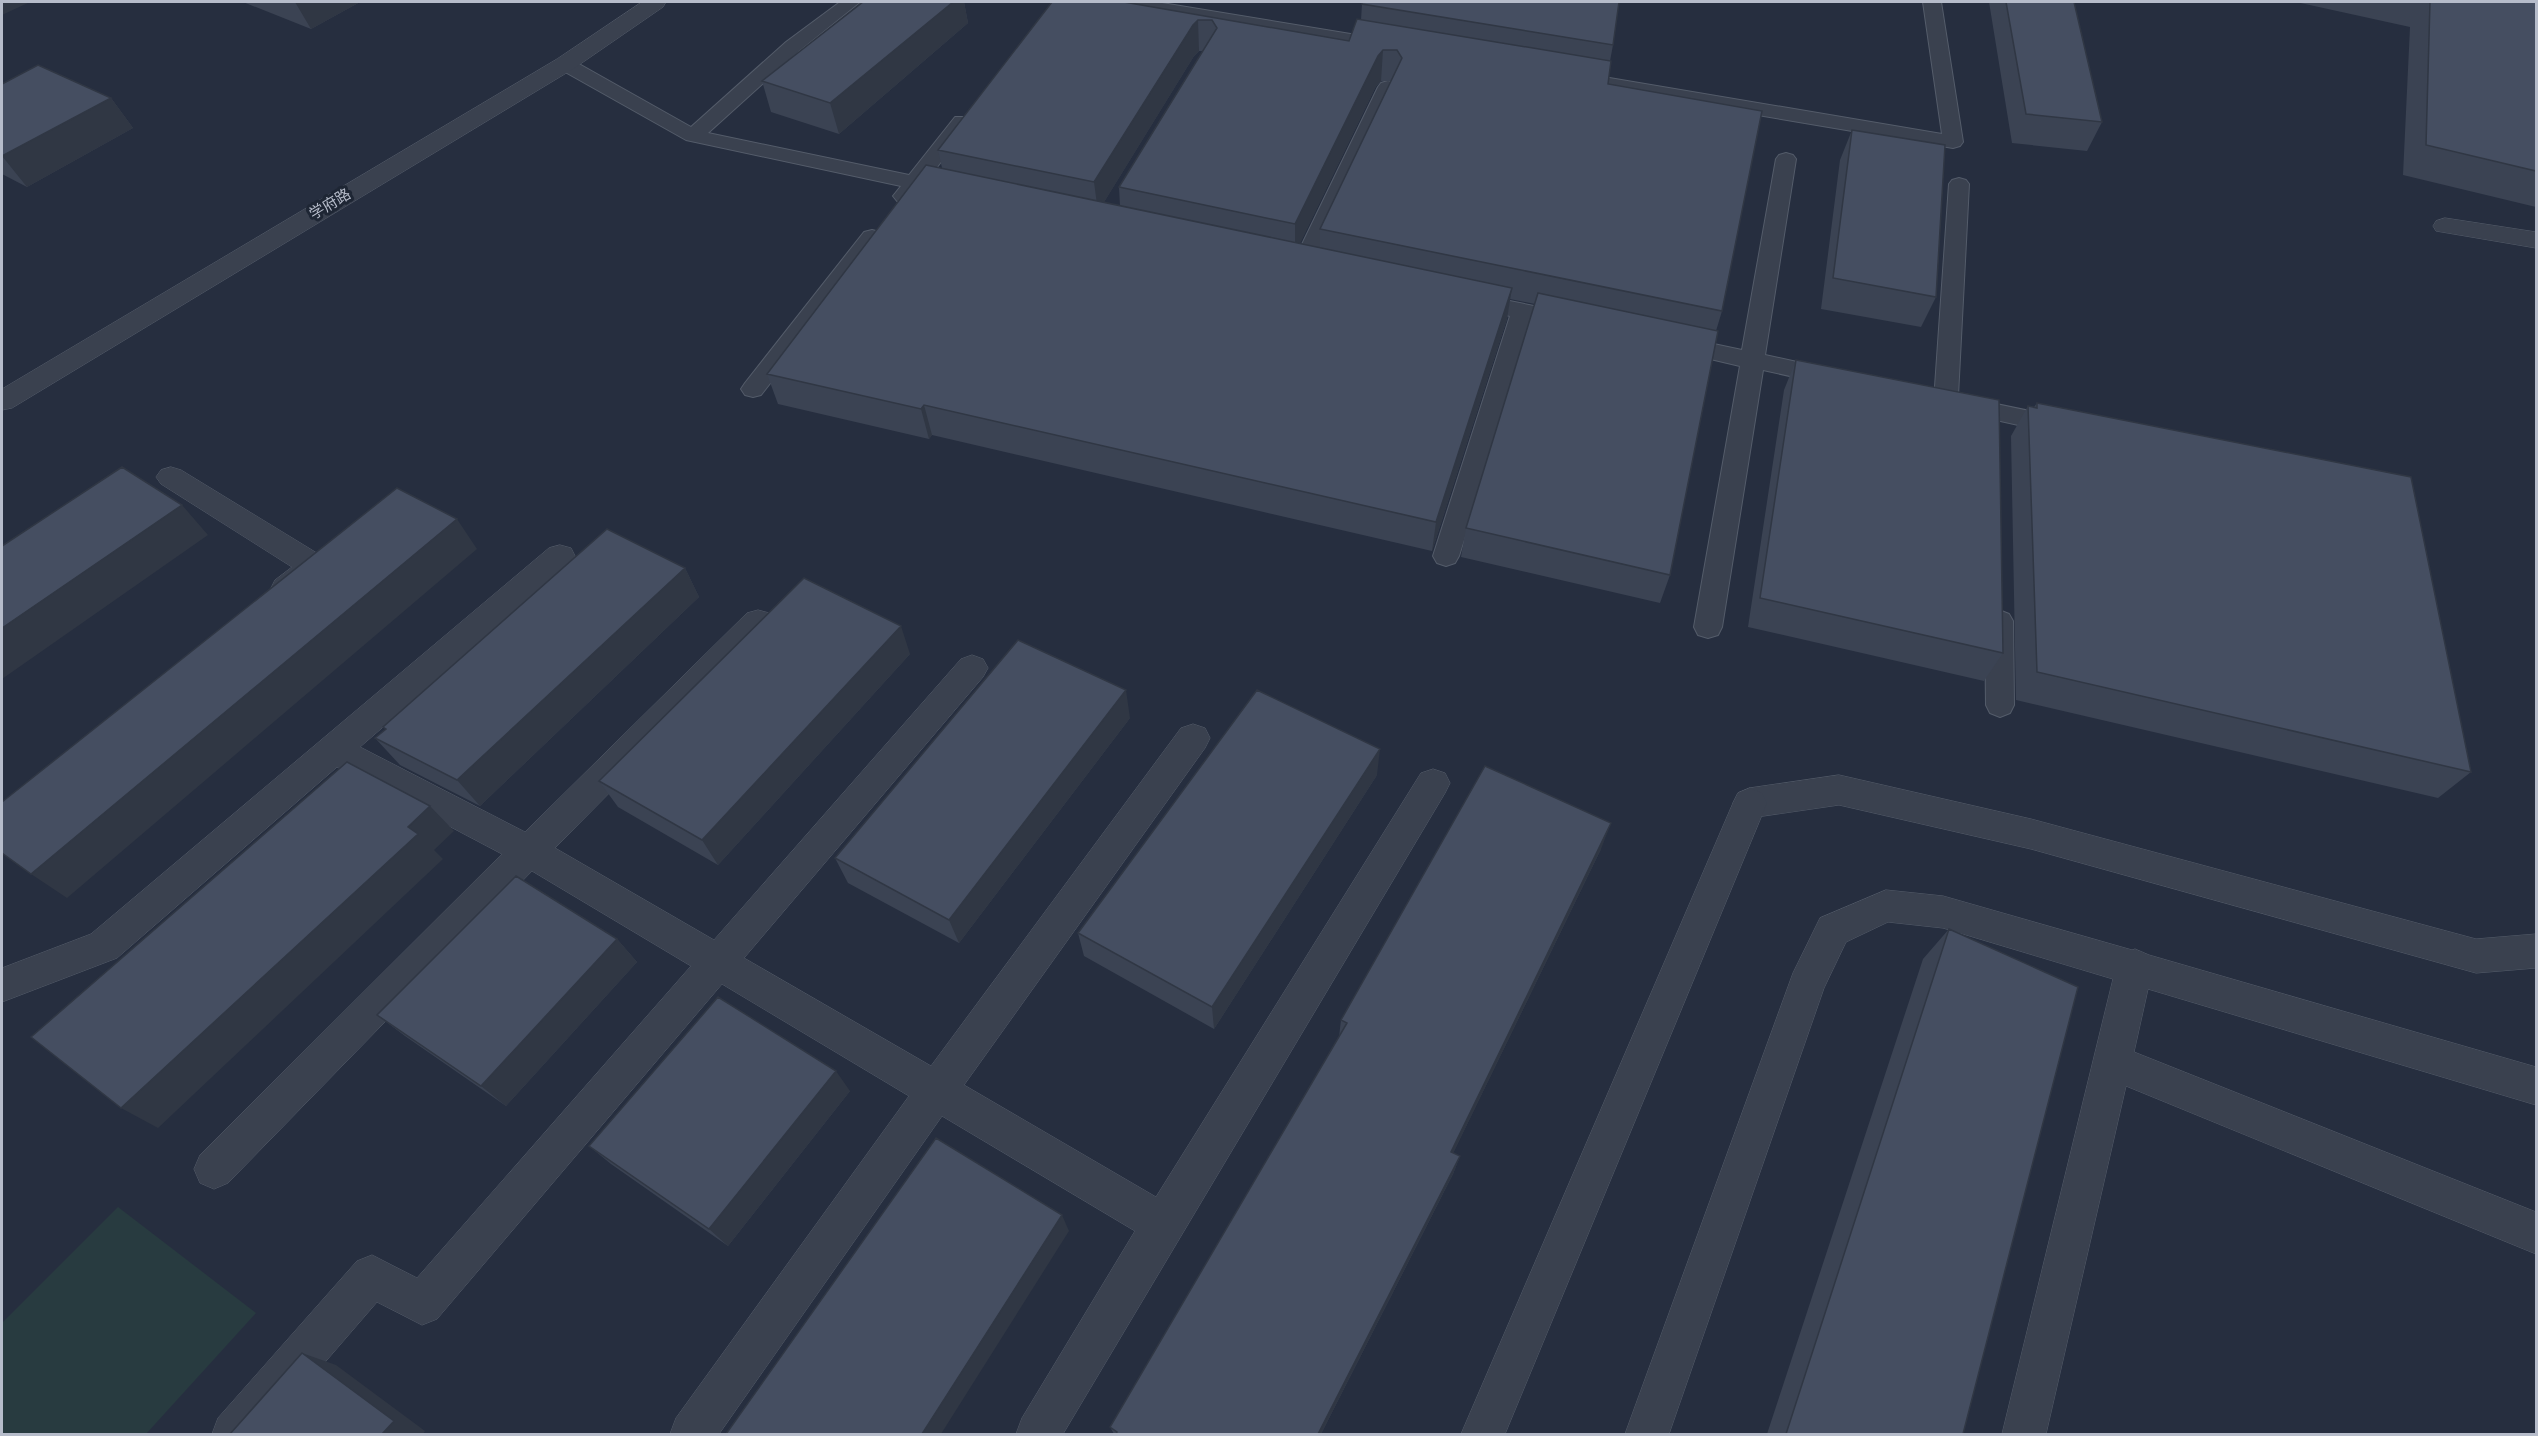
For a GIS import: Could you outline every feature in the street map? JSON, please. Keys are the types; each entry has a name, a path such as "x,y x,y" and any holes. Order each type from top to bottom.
{"street":[{"name":"学府路","path":"2,401 565,64 655,2"},
{"path":"2445,226 2536,240"},
{"path":"171,477 314,566 268,602"},
{"path":"2,985 104,946 560,556"},
{"path":"214,1169 758,622"},
{"path":"234,1434 372,1276 422,1304 972,668"},
{"path":"692,1434 936,1091 1193,738"},
{"path":"335,750 530,851 1163,1224"},
{"path":"1038,1434 1163,1224 1433,783"},
{"path":"1483,1434 1750,803 1839,790 2031,834 2476,956 2536,951"},
{"path":"1647,1434 1806,985 1833,930 1886,906 1943,912 2135,966 2536,1086"},
{"path":"2024,1434 2135,966"},
{"path":"2113,1062 2536,1233"}],"lane":[{"path":"693,136 793,46 851,2"},
{"path":"1126,2 1410,50"},
{"path":"1257,24 1266,2"},
{"path":"1552,74 1953,142 1932,2"},
{"path":"565,64 693,136 971,195"},
{"path":"1303,265 1388,87"},
{"path":"753,389 972,108"},
{"path":"1708,627 1786,159"},
{"path":"1946,401 1959,184"},
{"path":"1280,260 1326,270"},
{"path":"1454,297 1592,326"},
{"path":"1446,556 1523,312"},
{"path":"1650,338 1856,382"},
{"path":"1923,397 1946,401 1996,424 2077,429"},
{"path":"1999,599 2000,705"}],"green space":[{"path":"118,1207 256,1313 146,1434 2,1434 2,1323"}],"building":[{"path":"863,2 953,2 830,103 762,81"},
{"path":"1052,2 1124,2 1349,41 1357,19 1611,61 1608,84 1762,111 1722,311 1320,229 1402,58 1397,50 1383,50 1378,56 1295,224 1119,187 1217,28 1212,20 1198,20 1193,25 1094,182 938,150"},
{"path":"1362,2 1619,2 1613,45 1362,4"},
{"path":"2006,2 2074,2 2102,122 2026,114"},
{"path":"2430,2 2536,2 2536,171 2426,145"},
{"path":"38,65 111,98 2,156 2,84"},
{"path":"1852,130 1945,145 1936,297 1833,278"},
{"path":"926,165 1512,288 1436,522 924,405 921,409 767,374"},
{"path":"1538,293 1718,331 1670,575 1466,528"},
{"path":"1796,360 1999,400 2003,653 1760,598"},
{"path":"2037,403 2411,477 2471,772 2037,672 2028,406 2037,408"},
{"path":"122,467 182,505 2,628 2,546"},
{"path":"397,488 457,519 31,874 2,853 2,802"},
{"path":"607,529 685,568 457,780 375,738 386,729 383,727"},
{"path":"804,578 901,626 702,840 599,781"},
{"path":"1018,640 1126,690 949,920 835,858"},
{"path":"1257,690 1380,749 1212,1007 1078,933"},
{"path":"347,762 430,806 408,827 418,834 121,1108 31,1037"},
{"path":"1485,766 1611,823 1451,1152 1460,1156 1318,1434 1116,1434 1117,1432 1110,1427 1347,1023 1341,1020"},
{"path":"516,876 617,939 481,1086 377,1015"},
{"path":"1949,929 2078,987 1963,1434 1786,1434"},
{"path":"718,997 836,1071 709,1229 589,1146"},
{"path":"936,1138 1062,1215 922,1434 726,1434"},
{"path":"302,1353 394,1421 382,1434 230,1434"}]}
